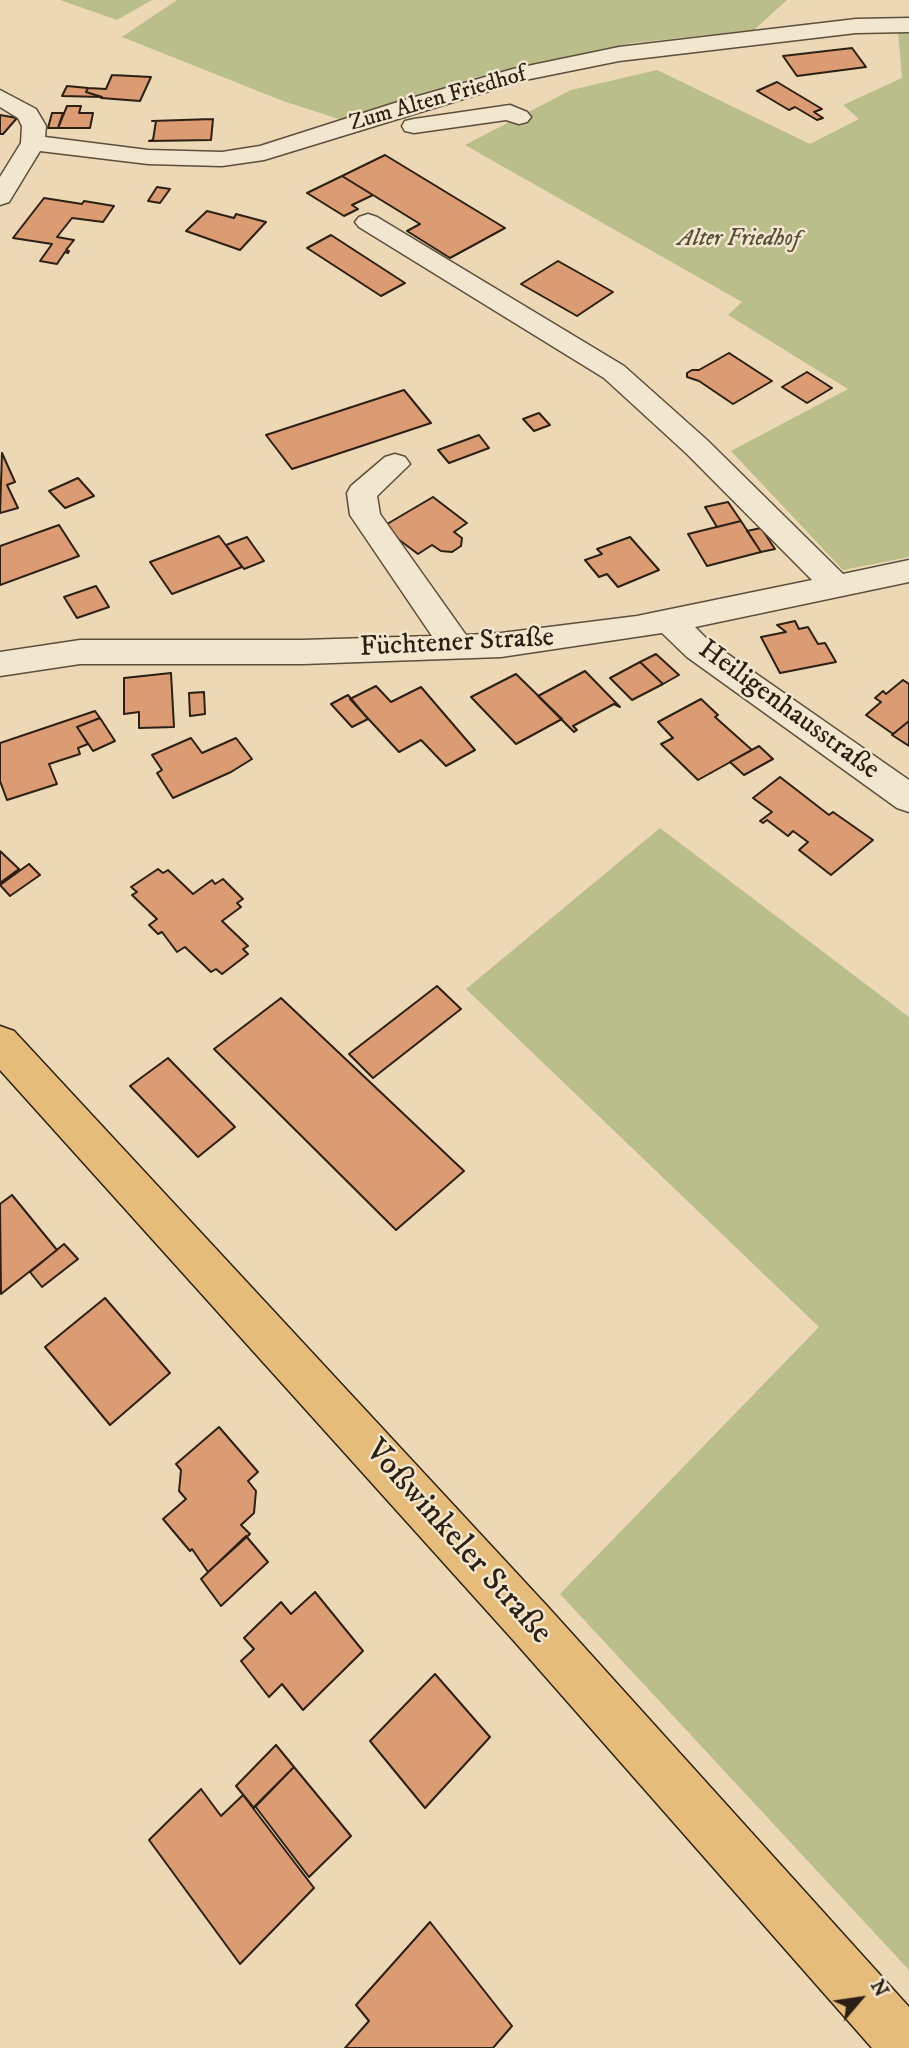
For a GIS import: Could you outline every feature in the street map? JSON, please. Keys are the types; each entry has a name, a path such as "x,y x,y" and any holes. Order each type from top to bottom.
{"main road":[{"name":"Voßwinkeler Straße","path":"0,1043 531,1625 909,2048"}],"street":[{"name":"Zum Alten Friedhof","path":"33,143 148,158 200,160 264,153 409,106 521,74 618,54 856,26 909,25"},
{"path":"0,97 27,114 34,126 33,143 0,197"},
{"path":"325,134 366,133 510,112 519,117"},
{"path":"368,222 614,372 697,447 837,586"},
{"path":"395,464 362,493 365,515 457,647"},
{"name":"Füchtener Straße","path":"0,664 80,652 303,652 457,647 584,636 909,571"},
{"name":"Heiligenhausstraße","path":"669,621 698,649 909,797"}],"green space":[{"path":"60,0 152,0 117,20"},
{"path":"177,0 787,0 754,30 632,43 473,78 345,121 283,101 122,37"},
{"name":"Alter Friedhof","path":"898,32 909,33 909,557 843,570 731,451 848,389 728,315 742,302 465,145 571,90 657,70 810,144 859,119 843,105 902,78"},
{"path":"660,828 909,1017 909,1970 560,1594 819,1327 466,989"}],"building":[{"path":"852,48 866,67 797,76 783,56"},
{"path":"112,75 151,77 140,101 101,98 86,92 88,88 106,89"},
{"path":"777,82 822,109 814,112 823,118 817,120 795,107 789,110 757,91"},
{"path":"67,86 88,88 86,92 102,97 62,96"},
{"path":"67,106 81,106 79,113 93,113 90,128 58,128"},
{"path":"52,113 63,113 58,128 48,128"},
{"path":"0,115 17,118 3,134 0,134"},
{"path":"213,119 211,140 149,141 153,140 156,121 152,121"},
{"path":"385,155 505,228 450,258 407,231 420,224 342,176"},
{"path":"342,176 373,195 352,205 358,209 344,216 307,193"},
{"path":"157,187 170,189 160,203 148,201"},
{"path":"44,198 114,206 103,222 72,218 57,237 74,240 66,250 68,253 65,252 57,264 40,261 52,244 13,238"},
{"path":"207,211 234,218 236,214 266,222 240,250 186,231"},
{"path":"331,235 405,283 381,296 307,248"},
{"path":"558,261 613,292 577,316 521,284"},
{"path":"729,353 772,381 733,404 699,381 687,377 687,373 692,370 699,370"},
{"path":"807,372 832,388 807,403 782,387"},
{"path":"404,390 431,423 292,469 266,435"},
{"path":"539,413 550,425 534,431 523,419"},
{"path":"479,435 489,448 449,463 438,450"},
{"path":"2,453 15,482 7,485 18,508 0,513"},
{"path":"78,478 94,496 65,508 49,491"},
{"path":"433,497 467,523 454,532 462,538 461,546 452,552 441,551 432,545 418,554 382,527"},
{"path":"728,502 741,521 717,527 705,507"},
{"path":"741,521 761,552 707,566 688,534"},
{"path":"59,525 79,556 0,585 0,546"},
{"path":"761,528 775,549 761,552 747,531"},
{"path":"219,536 242,567 172,594 150,562"},
{"path":"247,537 264,561 244,569 226,545"},
{"path":"630,537 659,570 618,587 607,574 599,577 585,560 602,554 597,549"},
{"path":"96,586 109,607 77,618 64,597"},
{"path":"795,621 799,629 808,627 818,644 825,643 836,662 780,673 761,637 786,632 777,625"},
{"path":"656,654 679,675 663,684 640,662"},
{"path":"640,662 663,684 632,700 610,678"},
{"path":"585,671 620,707 614,704 573,726 577,730 574,732 538,696"},
{"path":"171,673 174,727 139,728 139,712 124,714 124,678"},
{"path":"516,674 562,719 516,744 471,697"},
{"path":"903,680 909,684 909,721 893,734 866,715 881,702 875,698 883,691 886,694"},
{"path":"376,686 391,702 421,687 475,750 446,766 421,740 399,752 350,699"},
{"path":"204,692 205,714 190,716 189,693"},
{"path":"348,695 368,719 352,727 331,704"},
{"path":"701,699 718,715 715,717 752,750 698,780 661,744 673,738 658,722"},
{"path":"95,711 100,718 77,727 88,744 78,748 80,754 49,764 57,784 7,800 0,781 0,743"},
{"path":"100,718 115,741 93,751 77,727"},
{"path":"909,721 909,746 892,735"},
{"path":"191,738 202,753 236,738 252,759 231,772 173,798 157,773 162,770 152,755"},
{"path":"759,746 773,759 744,775 730,762"},
{"path":"780,777 829,815 833,812 873,840 831,875 799,850 808,842 793,831 788,836 767,820 763,823 760,821 772,812 753,798"},
{"path":"0,851 19,869 0,883"},
{"path":"29,864 40,875 10,896 0,885"},
{"path":"158,869 163,873 168,870 193,894 212,880 215,884 223,879 243,899 237,903 241,907 222,921 248,946 243,949 248,954 222,974 216,969 211,972 185,947 177,952 162,932 158,934 149,925 157,919 132,895 137,892 131,887"},
{"path":"437,986 461,1009 373,1078 349,1054"},
{"path":"281,998 464,1171 396,1230 214,1049"},
{"path":"168,1058 235,1127 198,1157 130,1086"},
{"path":"12,1195 57,1250 1,1294 0,1204"},
{"path":"64,1244 78,1259 42,1287 30,1272"},
{"path":"105,1298 170,1373 110,1425 45,1347"},
{"path":"219,1427 258,1472 248,1481 256,1491 254,1513 241,1525 250,1534 208,1572 192,1549 190,1551 163,1519 186,1499 179,1491 181,1470 176,1464"},
{"path":"246,1536 268,1562 221,1606 201,1579"},
{"path":"315,1592 363,1651 303,1710 282,1684 269,1697 241,1661 254,1649 244,1638 281,1602 291,1614"},
{"path":"435,1674 490,1737 425,1808 370,1741"},
{"path":"276,1745 294,1767 254,1808 236,1786"},
{"path":"294,1767 351,1836 309,1877 255,1806"},
{"path":"201,1789 221,1816 243,1795 314,1888 240,1964 149,1840"},
{"path":"430,1922 512,2026 493,2048 345,2048 369,2021 356,2005"}]}
